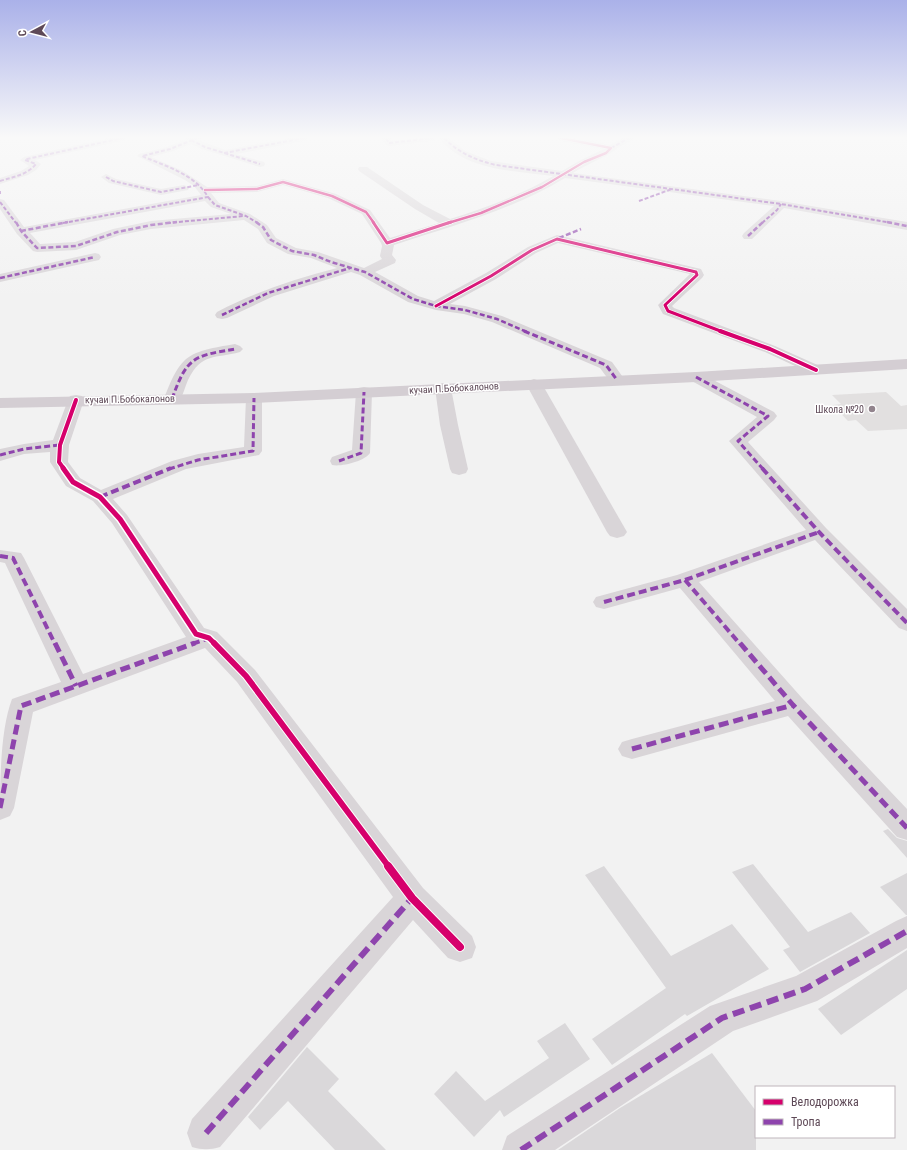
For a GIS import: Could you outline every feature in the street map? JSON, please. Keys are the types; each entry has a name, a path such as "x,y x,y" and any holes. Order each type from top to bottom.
{"main road":[{"name":"кучаи П.Бобокалонов","path":"0,403 76,400 254,398 696,377 907,364"}],"street":[{"path":"160,192 175,192"},
{"path":"21,231 201,192"},
{"path":"205,192 215,205 246,216 263,227 271,240 292,251 314,255 331,262 359,270 413,299 436,306 465,310 497,319 606,365 617,380"},
{"path":"222,315 264,294 306,280 359,270 390,260 386,256 388,246 387,243 366,212 332,196 317,192"},
{"path":"396,192 419,207 450,224"},
{"path":"387,243 481,213 531,192"},
{"path":"639,201 666,192"},
{"path":"693,192 781,204 907,226"},
{"path":"0,202 12,215 21,231 37,248 76,246 117,232 152,225 246,216"},
{"path":"748,236 777,210 781,204"},
{"path":"436,306 491,276 532,250 581,229"},
{"path":"558,239 696,272 697,275 665,305 668,311 770,349 816,370"},
{"path":"0,278 94,257"},
{"path":"172,399 175,390 192,360 200,356 236,349"},
{"path":"696,377 768,416 738,441 819,532 907,623"},
{"path":"534,384 617,532"},
{"path":"443,388 449,425 459,469"},
{"path":"339,460 361,452 364,392"},
{"path":"100,497 198,460 253,451 254,398"},
{"path":"76,400 60,446 59,462 73,482 100,497 120,519 196,634 209,638 246,676 412,898 460,947"},
{"path":"0,455 17,450 60,446"},
{"path":"604,602 685,580 819,532"},
{"path":"0,556 13,558 76,686"},
{"path":"685,580 793,705 907,828"},
{"path":"0,808 21,706 209,638"},
{"path":"632,748 793,705"},
{"path":"206,1133 412,898"},
{"path":"521,1150 722,1018 805,989 907,931"}],"shaded area":[{"name":"Школа №20","path":"886,392 901,406 907,405 907,429 868,431 856,420 848,421 833,405 841,404 832,395"}],"building":[{"path":"888,829 897,838 907,841 907,858 883,831"},
{"path":"753,864 808,932 851,912 870,933 800,972 783,950 790,947 732,872"},
{"path":"604,866 671,956 732,924 769,969 687,1016 685,1014 612,1065 592,1039 666,988 585,875"},
{"path":"907,873 907,915 906,915 880,887"},
{"path":"907,950 907,989 841,1035 818,1009"},
{"path":"565,1023 590,1059 504,1117 500,1110 474,1137 434,1094 456,1071 485,1101 549,1058 537,1041"},
{"path":"307,1047 339,1079 328,1091 386,1150 335,1150 288,1101 260,1130 248,1117"},
{"path":"712,1053 755,1110 756,1150 558,1150 620,1108"}],"marked path":[{"path":"21,231 208,197 205,192"},
{"path":"639,201 665,192"},
{"path":"691,192 781,204 907,226"},
{"path":"208,197 215,205 246,216 263,227 271,240 292,251 314,255 331,262 365,272 413,299 436,306 465,310 497,319 606,365 617,380"},
{"path":"0,202 11,215 21,231 37,248 76,246 117,232 151,225 244,216"},
{"path":"748,236 777,210 781,204"},
{"path":"559,238 581,229"},
{"path":"0,278 95,257"},
{"path":"222,315 268,293 350,268"},
{"path":"172,399 184,372 193,360 202,355 235,349"},
{"path":"696,377 768,416 738,441 819,532 907,623"},
{"path":"339,461 361,453 364,392"},
{"path":"100,497 179,465 198,460 253,451 254,398"},
{"path":"0,455 24,449 60,445"},
{"path":"604,602 685,580 819,532"},
{"path":"0,556 13,558 76,686"},
{"path":"685,580 793,705 907,828"},
{"path":"0,808 21,706 209,638"},
{"path":"632,749 793,705"},
{"path":"206,1133 412,898"},
{"path":"521,1150 722,1018 805,989 907,931"}],"cycle path":[{"path":"317,192 332,196 366,212 387,243 481,213 531,192"},
{"path":"436,306 491,276 532,250 557,239 696,272 697,275 665,305 668,311 770,349 816,370"},
{"path":"76,400 60,445 59,462 73,482 100,497 120,519 196,634 209,638 246,676 412,898 460,947"}],"place":[{"name":"Школа №20","path":"872,409"}]}
